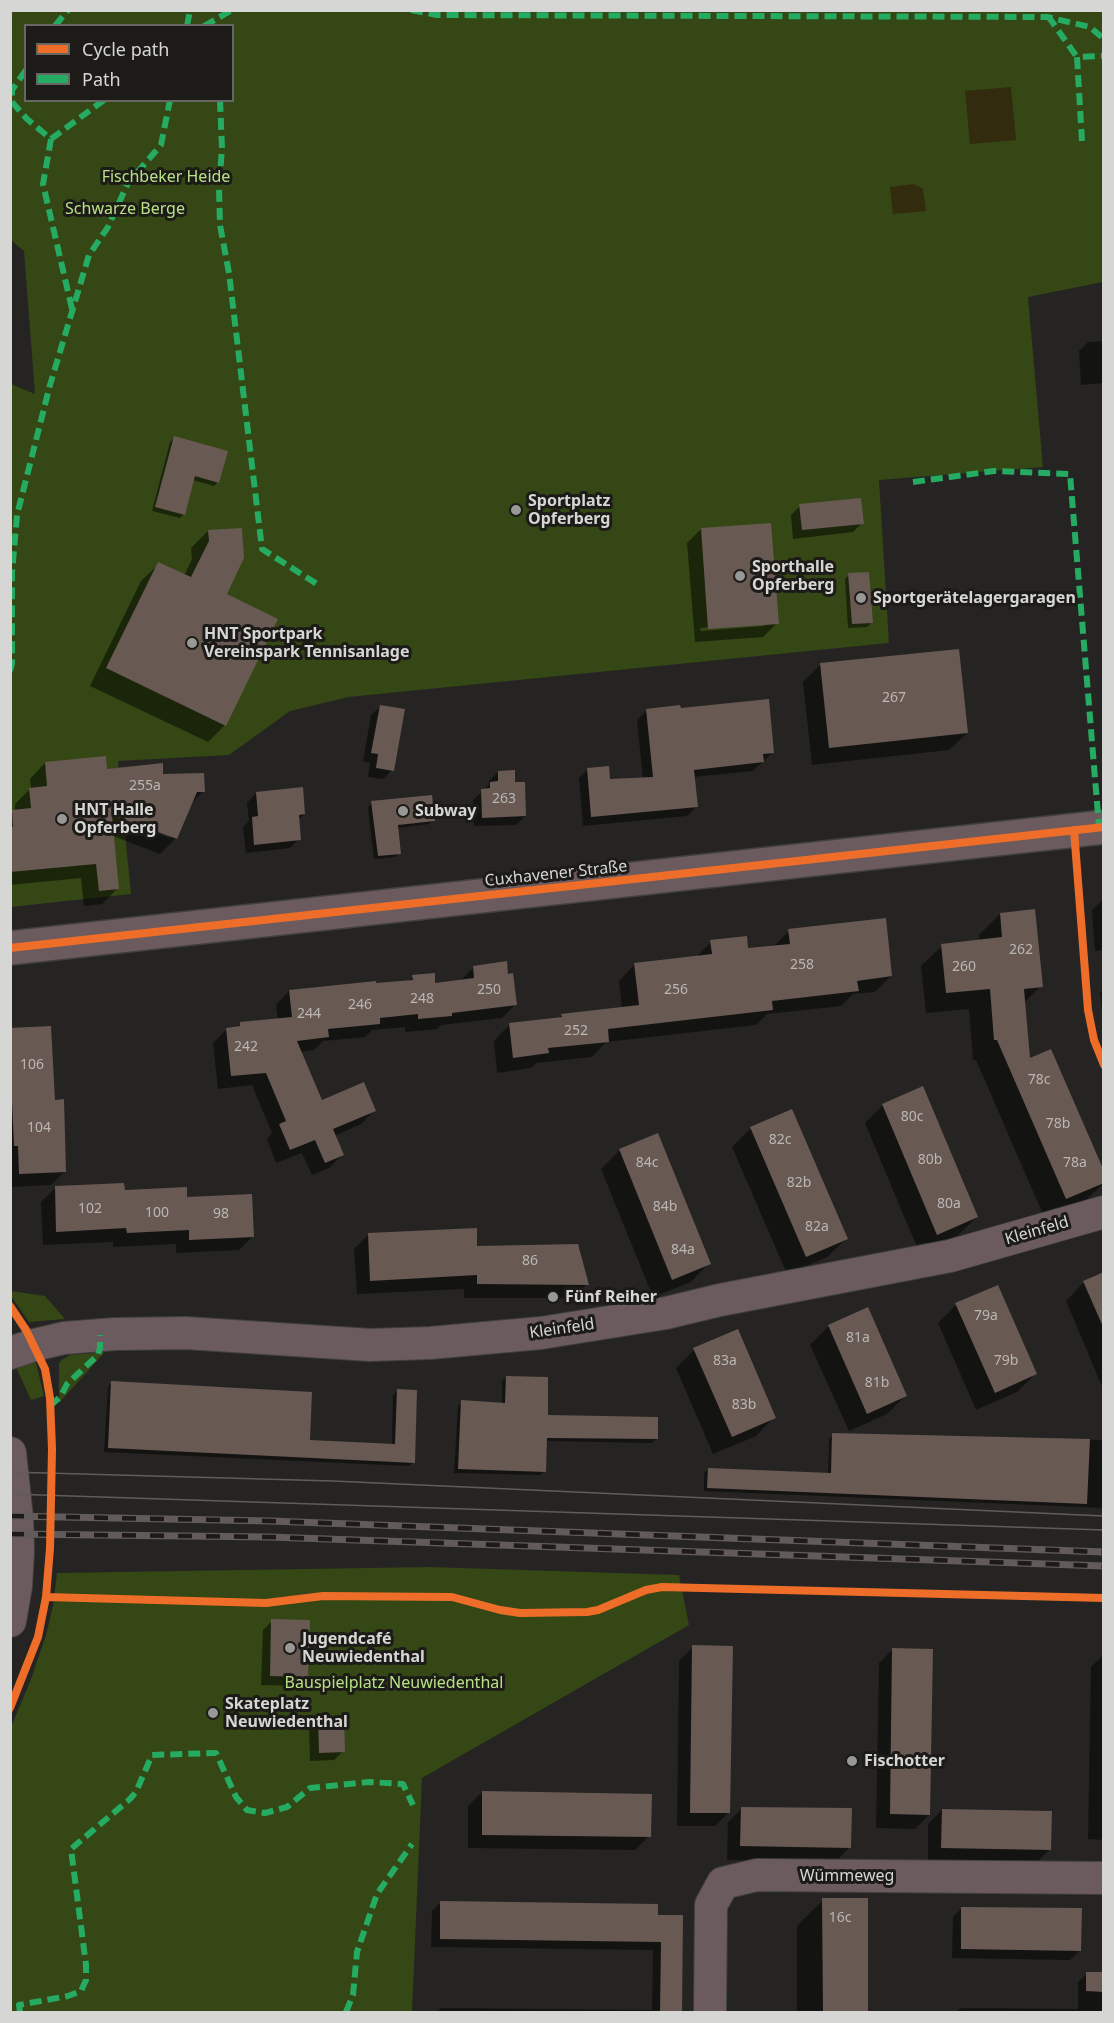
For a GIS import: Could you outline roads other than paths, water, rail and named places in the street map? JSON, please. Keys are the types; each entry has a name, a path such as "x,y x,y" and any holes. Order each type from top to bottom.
{"main road":[{"name":"Cuxhavener Straße","path":"10,948 1104,827"}],"street":[{"name":"Kleinfeld","path":"10,1353 64,1338 115,1334 186,1333 370,1345 430,1343 541,1333 666,1313 720,1300 950,1256 1104,1212"},
{"path":"10,1453 18,1551 16,1586 10,1621"},
{"name":"Wümmeweg","path":"710,2013 711,1905 723,1883 757,1875 1104,1878"}],"tram line":[{"path":"10,1472 333,1481 1104,1516"},
{"path":"10,1494 1104,1530"}],"railway":[{"path":"10,1516 270,1521 1104,1552"},
{"path":"10,1534 269,1537 1104,1566"}],"place":[{"name":"Sportplatz Opferberg","path":"516,510"},
{"name":"Sporthalle Opferberg","path":"740,576"},
{"name":"Sportgerätelagergaragen","path":"861,598"},
{"name":"HNT Sportpark Vereinspark Tennisanlage","path":"192,643"},
{"name":"Subway","path":"403,811"},
{"name":"HNT Halle Opferberg","path":"62,819"},
{"name":"Fünf Reiher","path":"553,1297"},
{"name":"Jugendcafé Neuwiedenthal","path":"290,1648"},
{"name":"Skateplatz Neuwiedenthal","path":"213,1713"},
{"name":"Fischotter","path":"852,1761"}],"park label":[{"name":"Fischbeker Heide","path":"166,177"},
{"name":"Schwarze Berge","path":"125,209"},
{"name":"Bauspielplatz Neuwiedenthal","path":"394,1683"}]}
